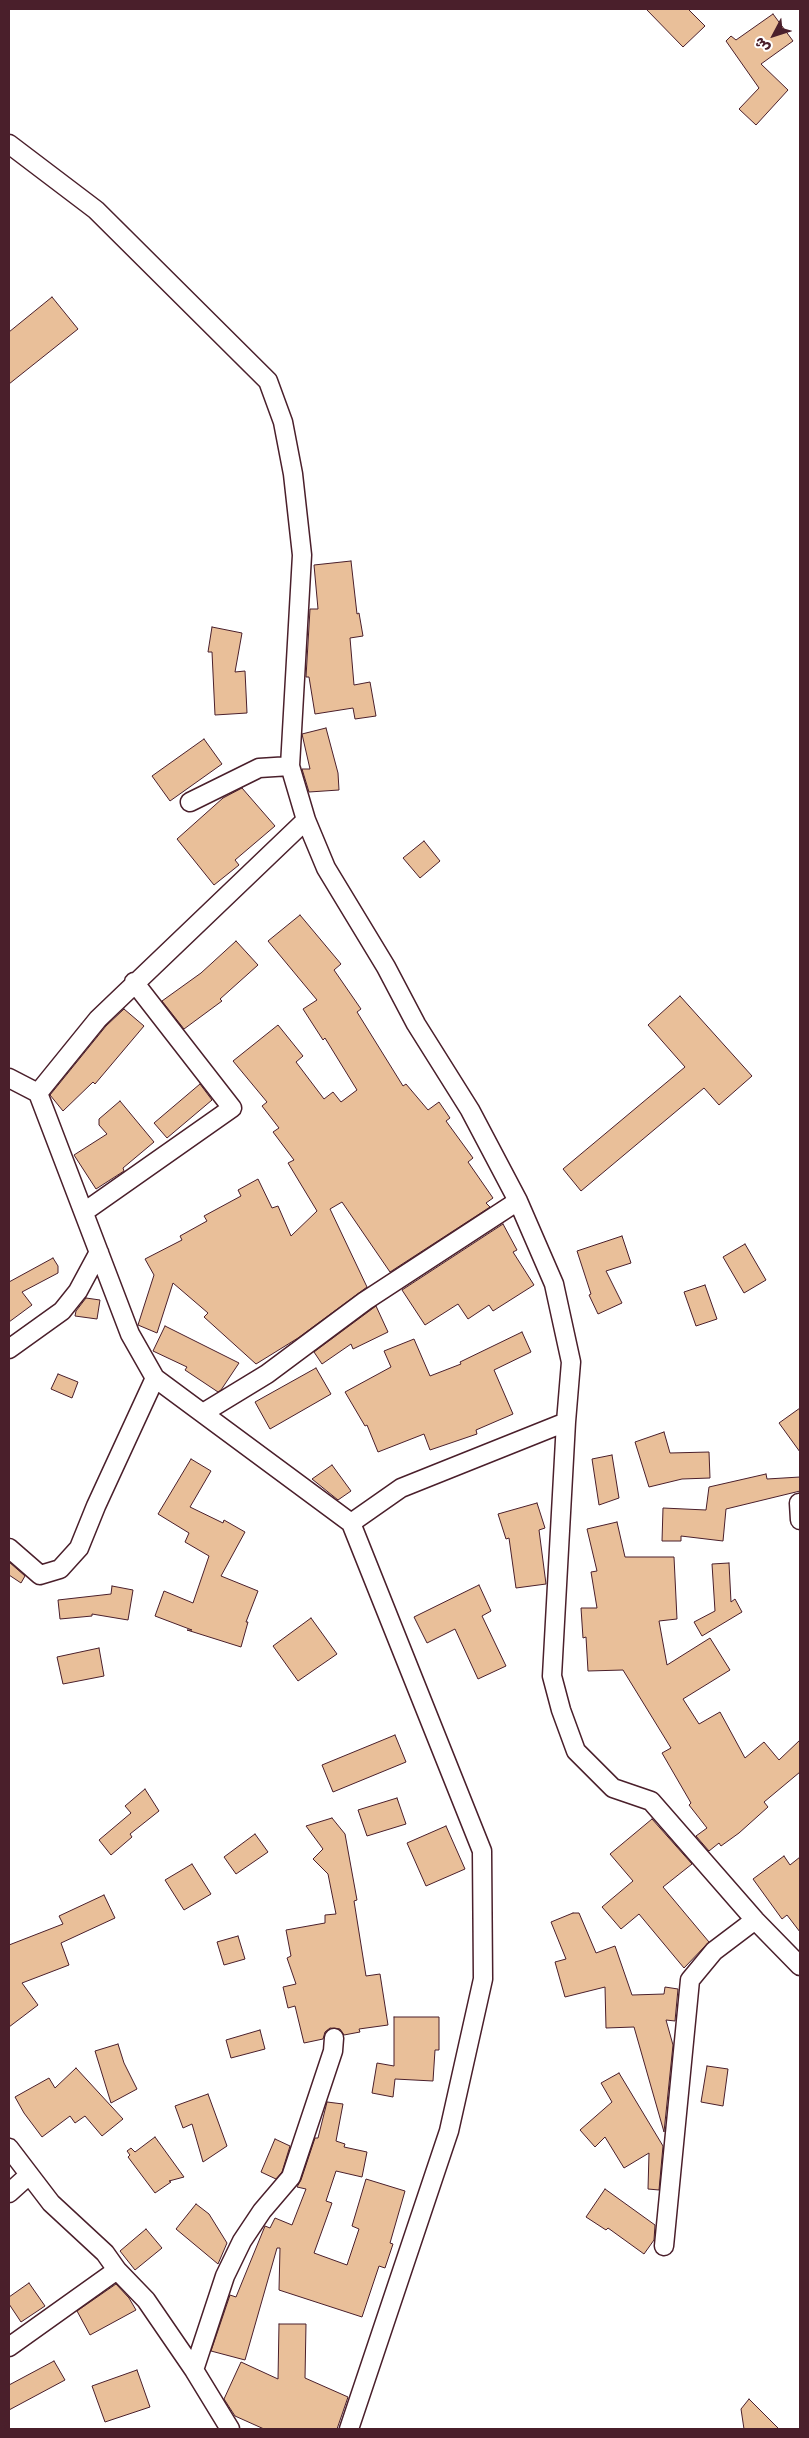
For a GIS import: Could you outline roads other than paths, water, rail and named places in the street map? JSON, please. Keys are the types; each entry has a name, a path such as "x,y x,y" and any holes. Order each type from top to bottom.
{"street":[{"path":"9,144 96,210 268,381 283,422 290,457 302,555 290,766 306,820 326,868 386,967 416,1024 470,1110 518,1201 554,1284 572,1362 566,1422 552,1676 561,1710 576,1752 613,1788 651,1801 755,1920 800,1966"},
{"path":"190,802 259,768 290,766"},
{"path":"38,1093 98,1019 134,982 306,820"},
{"path":"84,1212 232,1108 134,982"},
{"path":"9,1078 38,1093 130,1334 156,1378 351,1523 482,1851 483,1979 449,2131 349,2429"},
{"path":"203,1412 267,1374 365,1301 518,1201"},
{"path":"9,1349 62,1310 78,1291 99,1252"},
{"path":"9,1548 40,1575 60,1569 79,1548 96,1506 156,1378"},
{"path":"351,1523 401,1488 566,1422"},
{"path":"664,2246 690,1980 714,1951 755,1920"},
{"path":"194,2370 226,2276 242,2242 262,2211 291,2177 333,2051 334,2038"},
{"path":"9,2148 51,2203 105,2253 117,2270 146,2300 194,2370 230,2429"},
{"path":"9,2193 29,2175"},
{"path":"9,2347 117,2270"}]}
